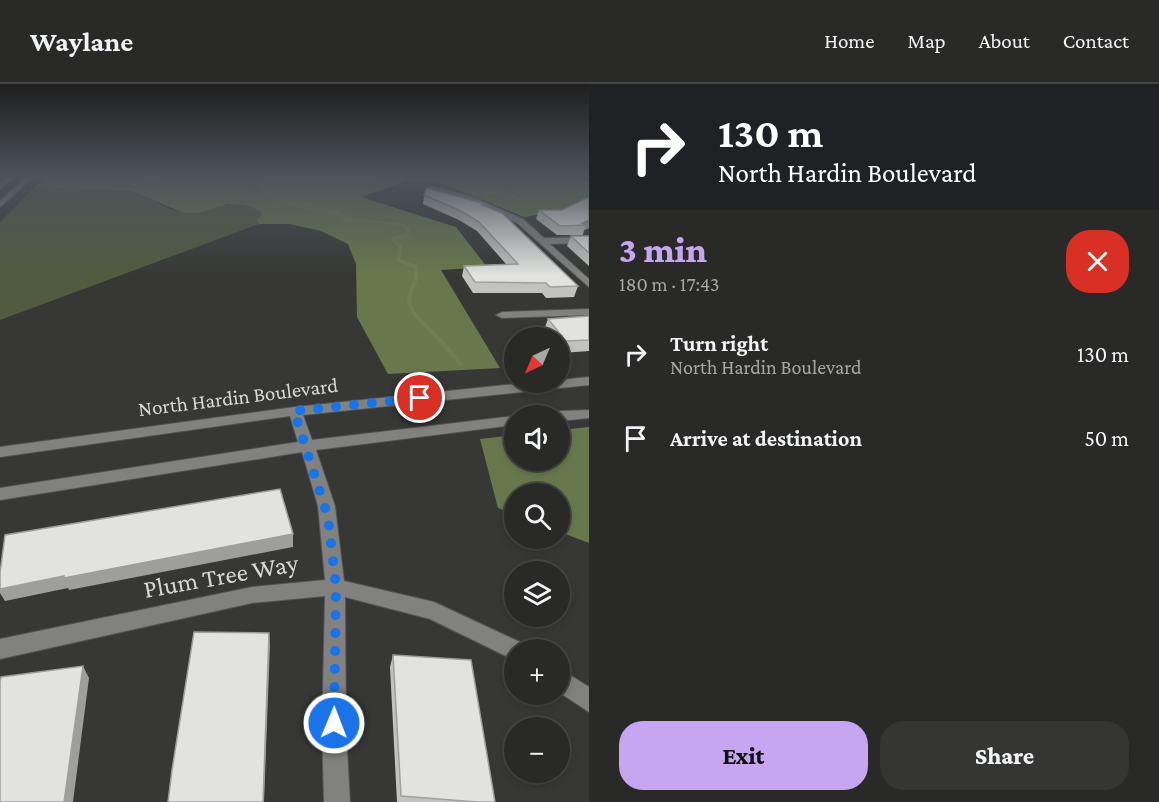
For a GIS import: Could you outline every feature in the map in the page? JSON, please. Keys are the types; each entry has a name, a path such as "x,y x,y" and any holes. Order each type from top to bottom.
{"street":[{"path":"494,210 520,221 589,284"},
{"path":"542,241 589,240"},
{"path":"502,315 589,312"},
{"name":"North Hardin Boulevard","path":"0,452 294,411 589,381"},
{"path":"294,411 328,517 336,587 334,768 337,802"},
{"path":"570,415 589,414"},
{"path":"0,494 306,446 504,421"},
{"name":"Plum Tree Way","path":"0,649 252,595 336,587 434,611 504,645"},
{"path":"570,687 589,701"}],"shaded area":[{"path":"12,210 173,210 188,213 207,210 257,210 262,215 256,220 259,224 0,320 0,222"},
{"path":"176,210 210,210 198,213 184,213"},
{"path":"257,210 401,210 456,227 487,267 441,270 500,368 388,374 357,317 356,264 348,244 321,231 290,224 259,224 256,220 262,215"},
{"path":"306,210 335,210 352,217 385,222 349,222 331,213"},
{"path":"506,210 564,210 561,211 524,217"},
{"path":"589,427 589,543 570,536 570,483 504,483 504,510 498,508 480,439 504,436 504,471 570,471 570,429"}],"building":[{"path":"458,210 493,210 502,213 578,286 550,287 546,283 475,282 464,266 518,264 479,222"},
{"path":"539,210 589,210 589,220 582,223 586,225 560,226"},
{"path":"571,236 589,236 589,253"},
{"path":"589,316 589,340 570,341 570,327 555,327 548,319"},
{"path":"280,489 293,534 0,589 5,535"},
{"path":"194,632 269,633 263,802 168,802"},
{"path":"393,655 471,660 495,802 401,796"},
{"path":"83,666 64,802 0,802 1,677"}],"waterway":[{"path":"378,222 404,225 409,230 407,235 392,239 400,247"},
{"path":"400,247 398,260 416,267 416,279 409,301 411,307 419,319 437,337"},
{"path":"437,337 461,364"}],"route":[{"path":"334,723 336,587 328,517 294,411 420,398"}]}
